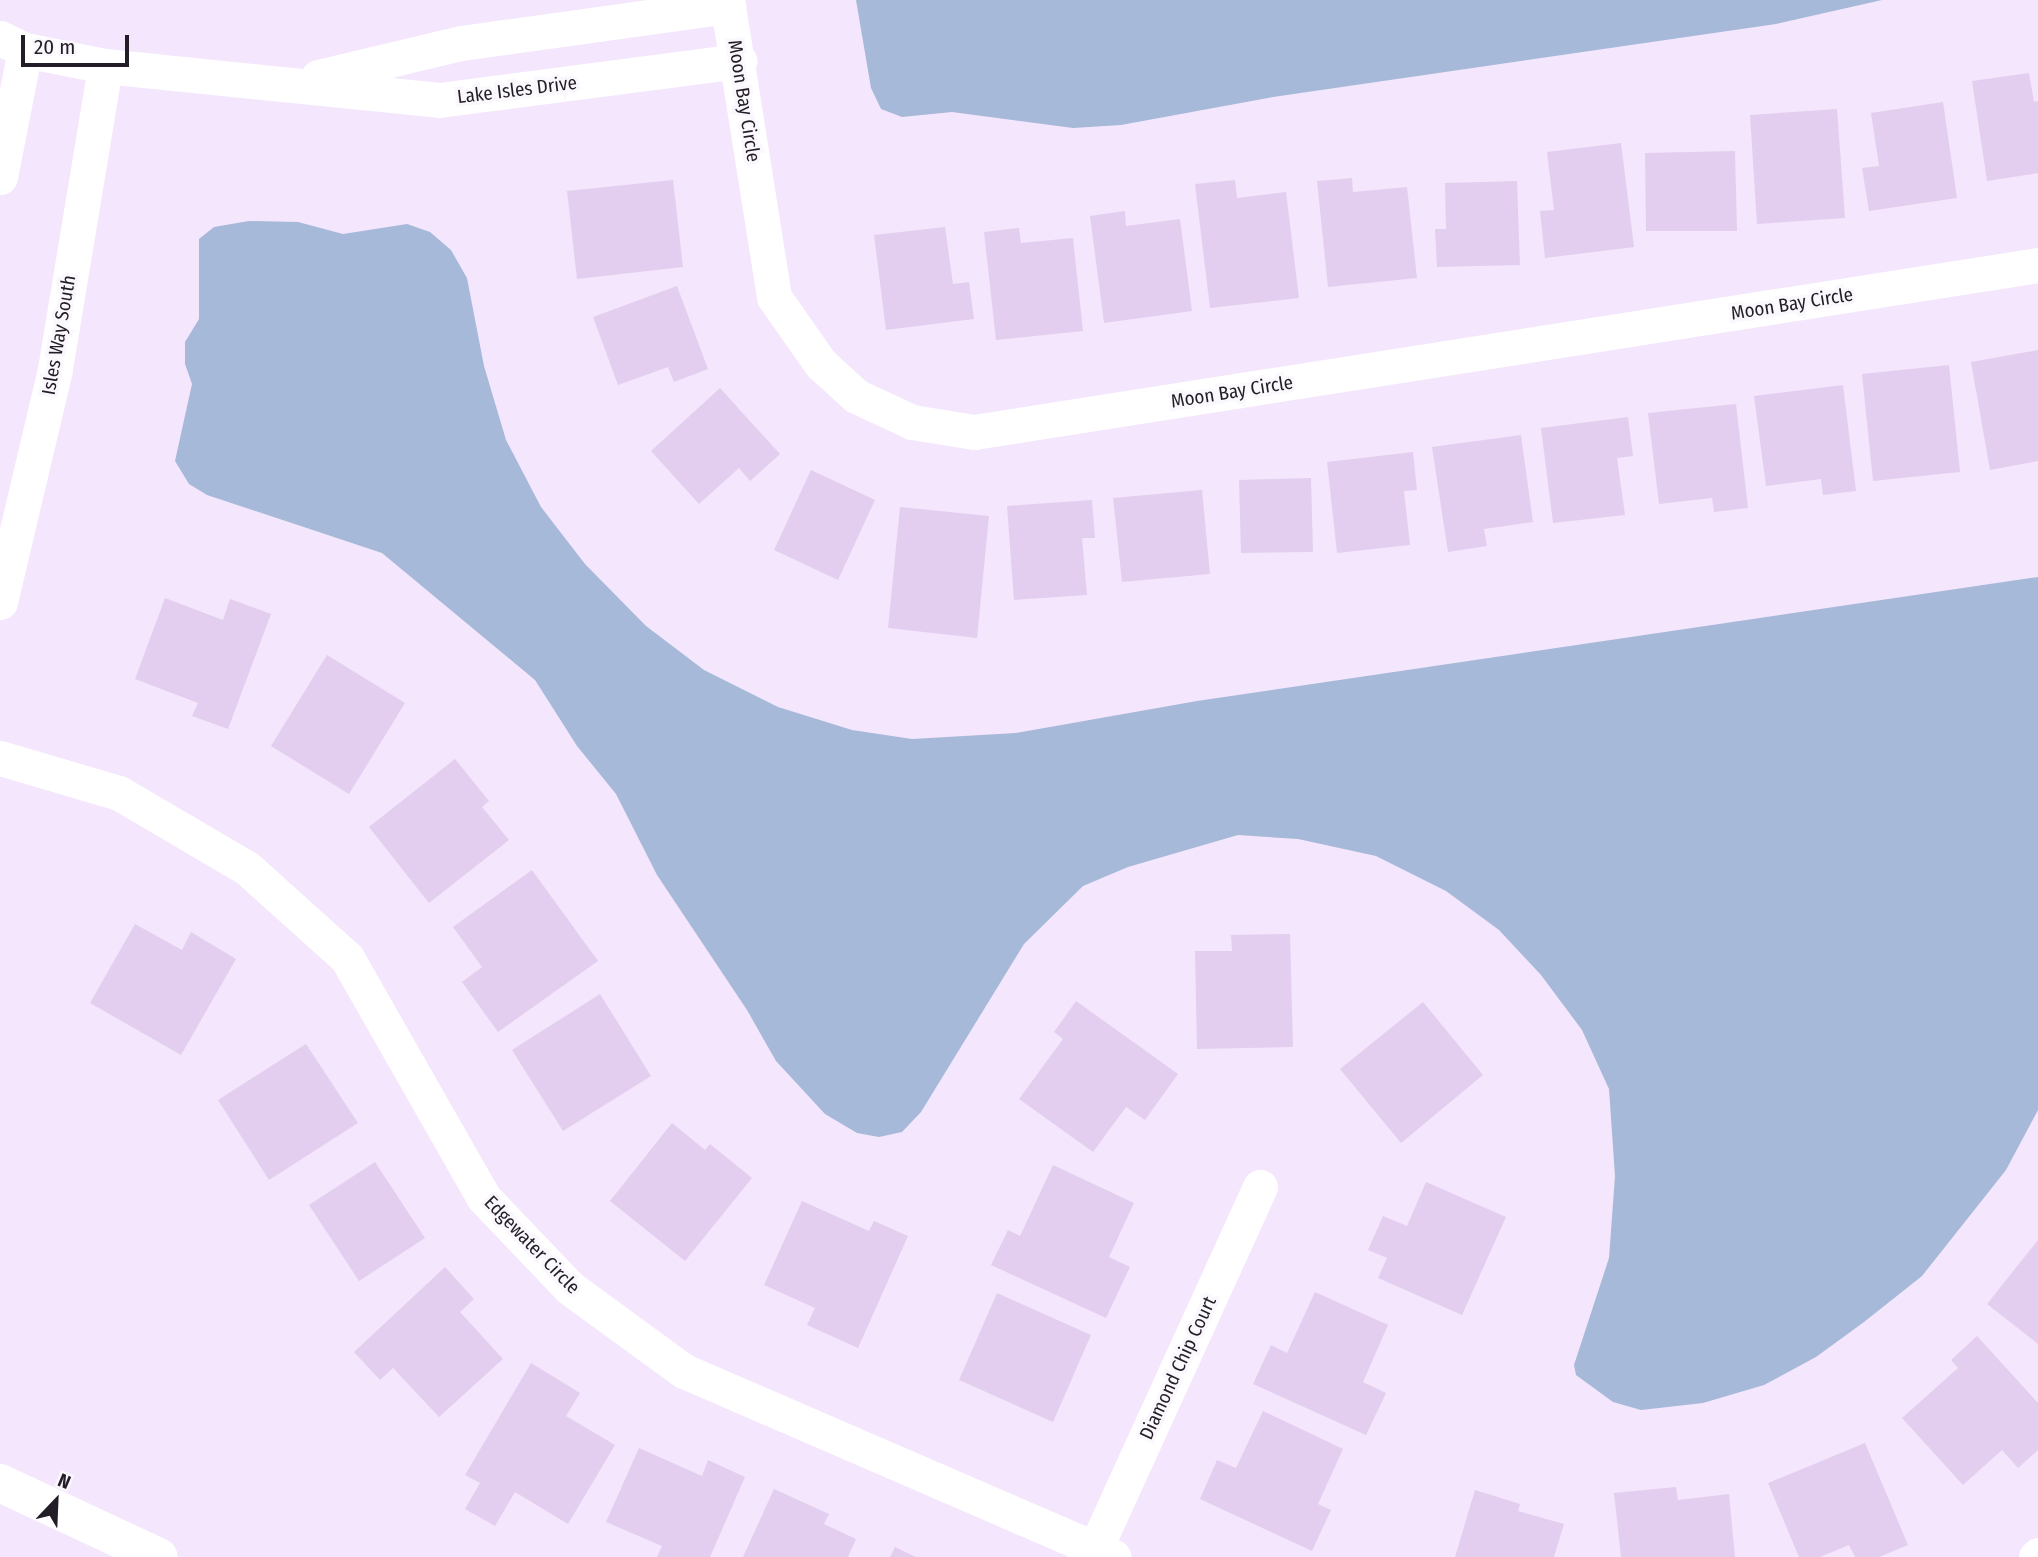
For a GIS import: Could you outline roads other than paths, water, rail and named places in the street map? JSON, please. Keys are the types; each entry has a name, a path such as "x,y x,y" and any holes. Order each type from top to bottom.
{"street":[{"name":"Moon Bay Circle","path":"727,3 739,61 774,297 821,364 856,396 912,422 961,430 1002,428 2038,265"},
{"name":"Lake Isles Drive","path":"296,82 461,43 727,3"},
{"name":"Lake Isles Drive","path":"13,44 105,66 296,82 439,100 739,61"},
{"path":"0,177 13,44"},
{"name":"Isles Way South","path":"0,602 55,369 105,66"},
{"name":"Edgewater Circle","path":"0,758 119,793 247,868 347,958 484,1198 570,1288 663,1356 684,1371 1104,1553"},
{"name":"Diamond Chip Court","path":"1104,1553 1261,1187"},
{"path":"0,1483 159,1557"}],"water":[{"path":"856,0 1882,0 1776,24 1273,97 1121,125 1073,128 952,112 902,117 881,109 871,88"},
{"path":"249,221 298,222 343,234 407,224 430,232 451,250 467,278 484,366 506,440 541,507 585,564 646,626 704,670 778,707 852,730 912,739 1016,733 1197,701 2038,577 2038,1110 2006,1170 1922,1276 1864,1322 1816,1357 1764,1385 1703,1403 1641,1410 1613,1402 1576,1375 1574,1365 1609,1258 1615,1176 1609,1089 1582,1030 1541,975 1499,930 1446,891 1376,856 1298,839 1238,835 1128,867 1083,886 1024,944 921,1112 902,1132 879,1137 857,1133 825,1114 776,1061 747,1010 657,875 616,794 577,746 535,680 382,553 207,495 189,484 175,461 192,384 185,364 185,342 199,319 199,239 214,227"}]}
